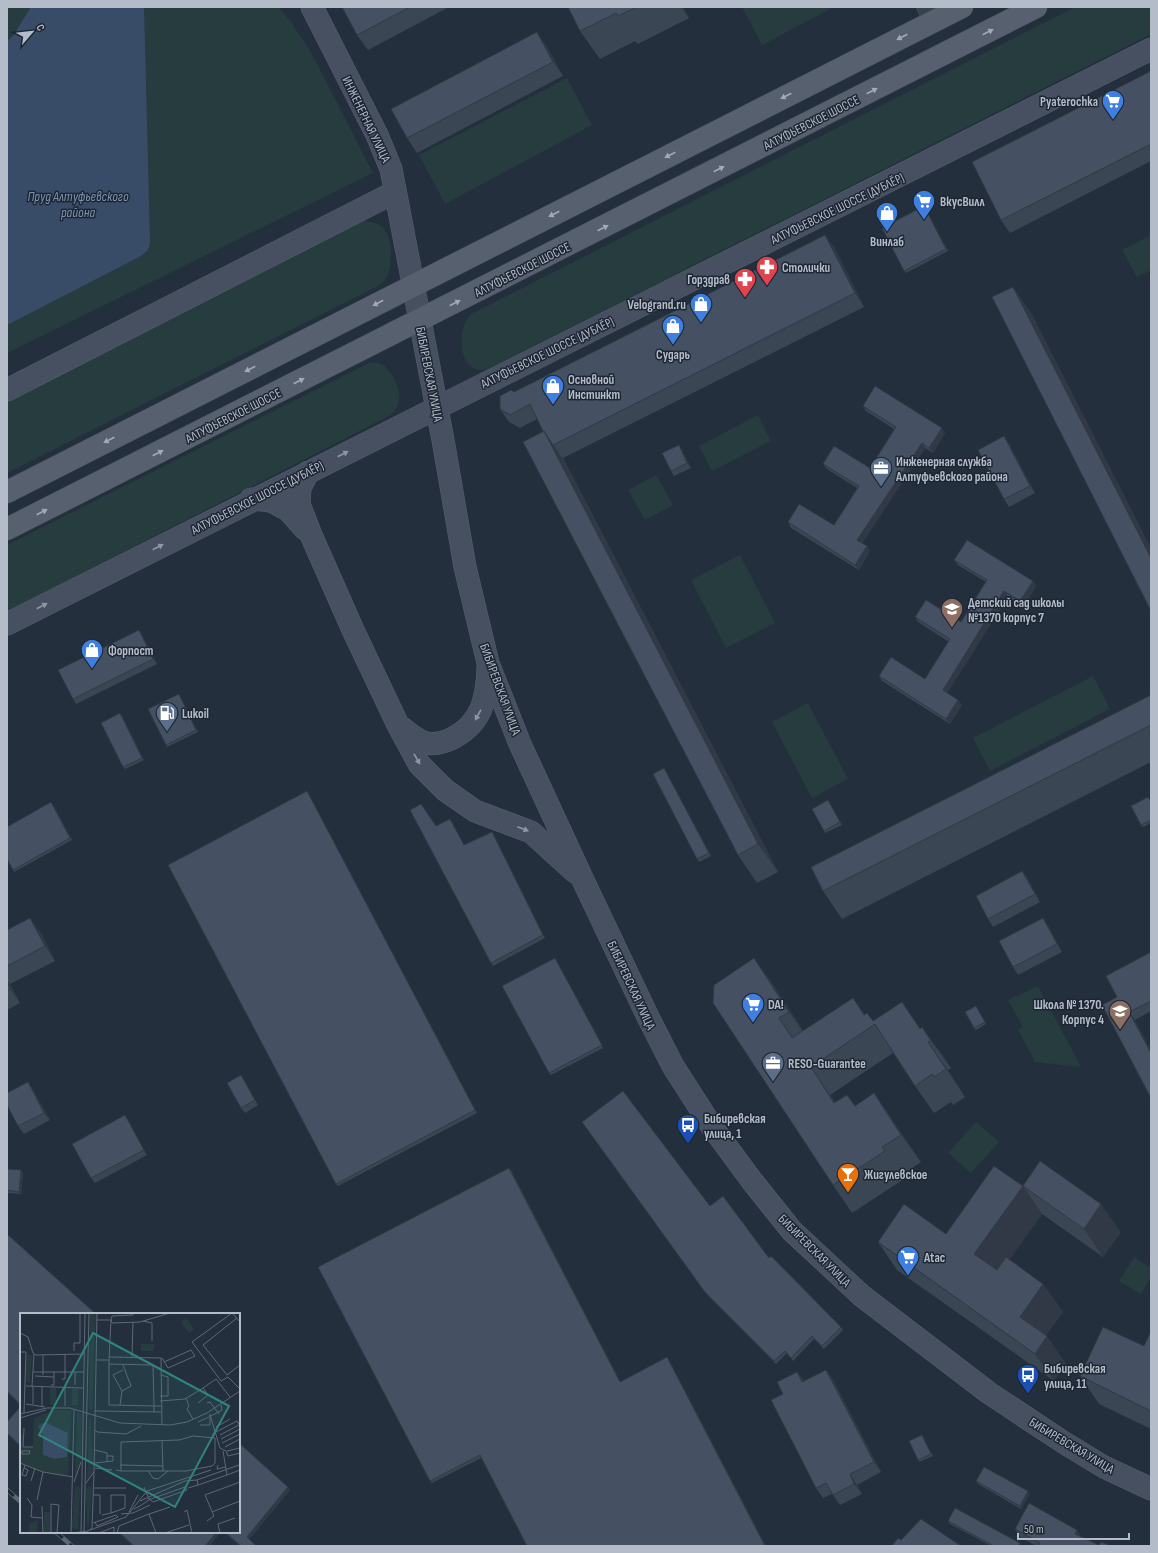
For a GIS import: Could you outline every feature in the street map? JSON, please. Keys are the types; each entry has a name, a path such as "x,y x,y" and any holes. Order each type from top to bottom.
{"main road":[{"name":"ИНЖЕНЕРНАЯ УЛИЦА","path":"308,7 322,27"},
{"name":"ИНЖЕНЕРНАЯ УЛИЦА","path":"312,7 385,153 391,169 413,285"},
{"path":"11,489 413,285 928,14 962,7"},
{"name":"АЛТУФЬЕВСКОЕ ШОССЕ","path":"7,529 1036,7"},
{"name":"АЛТУФЬЕВСКОЕ ШОССЕ (ДУБЛЁР)","path":"7,624 436,406 929,163 1151,49"},
{"path":"7,390 395,192"},
{"name":"БИБИРЕВСКАЯ УЛИЦА","path":"413,285 465,567 488,663 520,744 647,1015 673,1066 710,1124 752,1181 792,1231 862,1296 983,1389 1063,1442 1104,1466 1151,1490"},
{"path":"308,472 300,488 299,504 353,630 398,725 419,764 445,790 475,811 531,832 582,878"},
{"path":"251,499 271,501 288,510 311,535"},
{"path":"398,725 417,739 427,743 438,744 462,734 472,726 481,709 488,689 488,663"}],"green space":[{"path":"7,7 279,7 311,52 373,173 7,353"},
{"path":"742,7 834,7 762,45"},
{"path":"1075,7 1151,7 1151,34 490,368 479,370 471,367 466,360 462,352 463,331 466,321 471,314"},
{"path":"567,78 592,125 445,204 419,155"},
{"path":"363,221 371,222 382,227 390,242 391,255 389,273 385,280 378,286 7,473 7,402 348,226"},
{"path":"1151,235 1151,270 1137,277 1122,250"},
{"path":"369,363 378,363 384,366 392,375 398,387 399,399 397,407 391,415 7,612 7,545"},
{"path":"758,415 771,441 712,471 699,446"},
{"path":"656,475 673,505 645,520 628,490"},
{"path":"740,555 775,623 726,648 691,580"},
{"path":"1093,676 1110,709 990,771 973,738"},
{"path":"808,703 848,779 812,798 772,722"},
{"path":"1038,986 1081,1067 1035,1062 1018,1030 1023,1027 1008,1000"},
{"path":"976,1122 999,1142 971,1173 948,1153"},
{"path":"1134,1257 1151,1268 1151,1277 1141,1294 1119,1281"}],"water":[{"name":"Пруд Алтуфьевского района","path":"31,7 144,7 150,243 148,250 141,256 7,325 7,41 13,36"}],"building":[{"path":"342,7 410,7 357,35"},
{"path":"568,7 637,7 618,16 616,13 580,31"},
{"path":"537,32 553,62 407,138 391,109"},
{"path":"1151,71 1151,144 1001,220 972,162"},
{"path":"924,206 946,249 904,271 882,228"},
{"path":"825,235 855,293 553,445 543,431 530,404 510,415 500,409 500,396 511,390 514,392"},
{"path":"1013,287 1151,558 1151,611 992,297"},
{"path":"875,386 942,428 929,448 922,443 857,540 867,546 855,565 788,522 799,504 834,525 859,486 823,464 834,446 870,468 896,427 863,406"},
{"path":"544,431 758,844 738,855 523,442"},
{"path":"1004,436 1030,486 1004,499 978,450"},
{"path":"679,445 687,463 671,471 662,453"},
{"path":"967,540 1033,581 1020,601 1004,591 943,690 958,700 946,719 879,676 891,657 925,679 950,639 915,617 926,600 961,622 987,580 954,560"},
{"path":"139,630 153,659 73,699 58,670"},
{"path":"179,694 196,730 166,745 148,709"},
{"path":"1151,695 1151,725 823,891 811,867"},
{"path":"120,713 142,758 123,767 101,723"},
{"path":"664,768 709,853 697,859 653,774"},
{"path":"307,791 475,1110 336,1184 168,865"},
{"path":"1148,797 1151,802 1151,820 1141,825 1131,806"},
{"path":"828,800 840,822 824,831 812,809"},
{"path":"51,802 70,838 13,870 7,859 7,827"},
{"path":"421,804 436,826 450,819 464,845 492,832 543,935 491,963 410,810"},
{"path":"1022,871 1035,894 988,919 976,896"},
{"path":"30,918 45,946 7,966 7,930"},
{"path":"1043,918 1057,944 1013,967 999,941"},
{"path":"1151,952 1151,1001 1129,1012 1151,1053 1151,1098 1102,1005 1117,997 1106,976"},
{"path":"555,958 602,1045 549,1073 502,986"},
{"path":"754,958 789,1012 779,1018 792,1038 853,998 864,1015 867,1013 873,1021 902,1002 920,1029 922,1027 931,1041 928,1042 946,1069 934,1077 932,1074 915,1086 875,1024 811,1067 834,1103 847,1095 855,1106 874,1093 901,1135 882,1147 885,1151 833,1185 713,1003 714,985"},
{"path":"7,983 10,989 7,990"},
{"path":"976,1006 985,1022 974,1028 965,1012"},
{"path":"241,1075 255,1100 241,1108 227,1083"},
{"path":"28,1082 44,1113 18,1126 7,1105 7,1093"},
{"path":"623,1091 710,1206 723,1196 769,1258 771,1256 841,1327 822,1346 812,1336 791,1358 785,1351 774,1361 705,1292 582,1122"},
{"path":"125,1115 144,1150 91,1178 72,1144"},
{"path":"1040,1161 1101,1204 1084,1229 1023,1186"},
{"path":"994,1166 1023,1186 974,1254 997,1270 1006,1257 1043,1284 1020,1317 1047,1336 1035,1354 878,1242 904,1204 946,1234"},
{"path":"509,1168 620,1382 667,1357 765,1546 527,1546 480,1455 430,1481 318,1267"},
{"path":"7,1169 21,1170 19,1192 7,1190"},
{"path":"7,1234 95,1313 20,1313 20,1404 7,1391"},
{"path":"1103,1327 1144,1346 1151,1331 1151,1411 1080,1376"},
{"path":"826,1370 874,1462 850,1474 854,1484 833,1495 826,1483 816,1488 771,1400 783,1394 777,1382 797,1372 802,1382"},
{"path":"20,1407 20,1445 7,1433 7,1422"},
{"path":"922,1435 931,1454 918,1460 909,1441"},
{"path":"240,1444 288,1487 247,1537 256,1546 241,1546 226,1533 240,1533"},
{"path":"984,1467 1028,1491 1020,1506 976,1481"},
{"path":"1029,1503 1077,1530 1075,1534 1099,1545 1101,1542 1111,1546 1038,1546 1040,1543 1015,1529"},
{"path":"955,1508 1020,1543 1018,1546 994,1546 948,1521"},
{"path":"921,1519 961,1546 892,1546 898,1538 901,1540"},
{"path":"120,1533 216,1533 205,1546 134,1546"}],"railway":[{"path":"7,1490 20,1501"},
{"path":"57,1533 72,1546"}],"place":[{"name":"Pyaterochka","path":"1113,120"},
{"name":"ВкусВилл","path":"924,220"},
{"name":"Винлаб","path":"887,232"},
{"name":"Столички","path":"767,286"},
{"name":"Горздрав","path":"745,298"},
{"name":"Velogrand.ru","path":"701,324"},
{"name":"Сударь","path":"673,346"},
{"name":"Основной Инстинкт","path":"553,406"},
{"name":"Инженерная служба Алтуфьевского района","path":"881,488"},
{"name":"Детский сад школы №1370 корпус 7","path":"952,628"},
{"name":"Форпост","path":"92,670"},
{"name":"Lukoil","path":"167,732"},
{"name":"DA!","path":"753,1024"},
{"name":"Школа № 1370. Корпус 4","path":"1120,1030"},
{"name":"RESO-Guarantee","path":"773,1082"},
{"name":"Бибиревская улица, 1","path":"688,1144"},
{"name":"Жигулевское","path":"848,1194"},
{"name":"Atac","path":"908,1276"},
{"name":"Бибиревская улица, 11","path":"1028,1394"}]}
